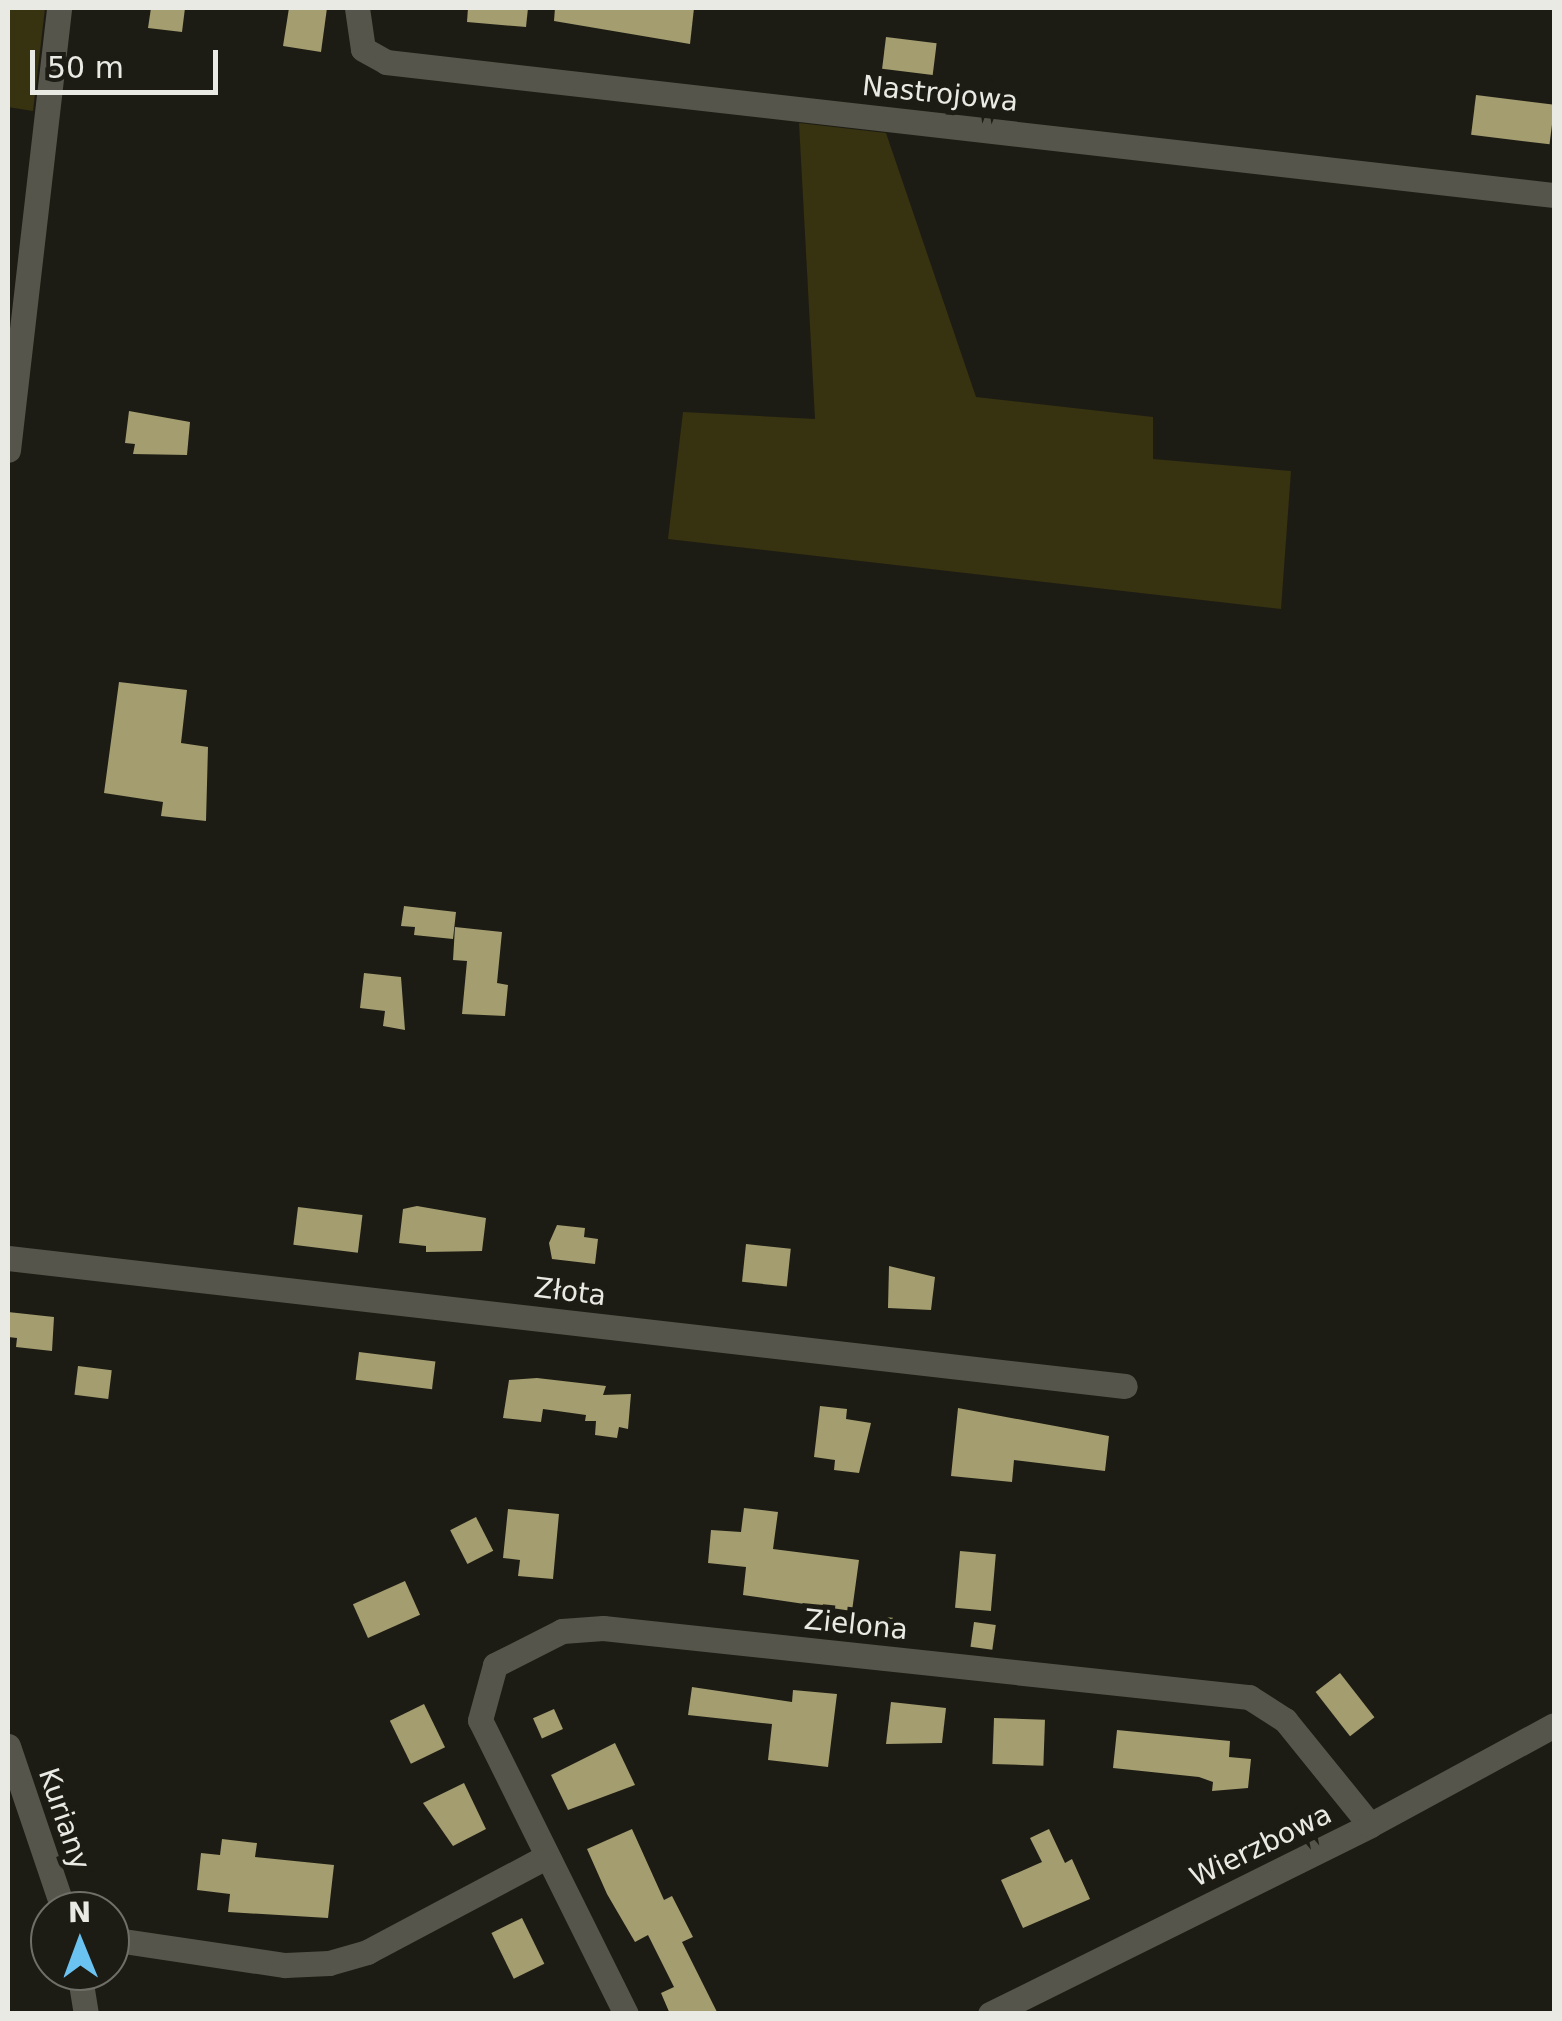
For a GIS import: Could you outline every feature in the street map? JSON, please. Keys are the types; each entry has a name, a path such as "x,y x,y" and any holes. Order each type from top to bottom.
{"street":[{"path":"8,450 58,8"},
{"name":"Nastrojowa","path":"357,8 363,49 386,62 1554,194"},
{"name":"Złota","path":"8,1258 1125,1386"},
{"name":"Zielona","path":"626,2014 544,1858 480,1720 483,1690 495,1665 562,1631 602,1628 1249,1697 1284,1720 1370,1825"},
{"name":"Wierzbowa","path":"990,2014 1370,1825 1554,1724"},
{"name":"Kuriany","path":"9,1755 57,1891"},
{"path":"130,1942 286,1965 330,1963 366,1952 544,1858"}],"shaded area":[{"path":"8,8 45,8 33,111 8,107"},
{"path":"799,123 886,133 976,397 1153,417 1153,459 1291,471 1281,609 668,539 683,412 815,419"}],"building":[{"path":"151,8 185,8 182,32 148,28"},
{"path":"289,8 327,8 321,52 283,46"},
{"path":"468,8 528,8 526,27 467,22"},
{"path":"555,8 694,8 690,44 554,21"},
{"path":"886,37 937,43 933,75 882,69"},
{"path":"1476,95 1554,105 1550,144 1471,135"},
{"path":"129,411 190,422 187,455 133,454 135,444 125,443"},
{"path":"119,682 187,690 181,743 208,747 206,821 161,816 163,802 104,793"},
{"path":"404,906 456,912 453,939 414,935 415,927 401,926"},
{"path":"455,927 502,932 497,983 508,985 505,1016 462,1014 467,961 453,960"},
{"path":"364,973 401,977 405,1030 383,1026 385,1011 360,1008"},
{"path":"417,1206 486,1218 482,1251 426,1252 426,1246 399,1243 403,1209"},
{"path":"298,1207 363,1215 358,1253 293,1245"},
{"path":"557,1225 585,1228 584,1237 598,1239 595,1264 552,1259 549,1243"},
{"path":"746,1244 791,1249 787,1286 742,1282"},
{"path":"889,1266 935,1277 931,1310 888,1308"},
{"path":"8,1312 54,1317 52,1351 16,1347 17,1338 8,1337"},
{"path":"359,1352 435,1361 432,1389 356,1380"},
{"path":"78,1366 112,1370 108,1399 74,1395"},
{"path":"537,1378 606,1386 603,1395 631,1394 628,1429 619,1427 617,1438 595,1435 596,1421 585,1421 586,1415 543,1409 541,1422 503,1418 509,1380"},
{"path":"820,1406 847,1409 846,1419 871,1423 859,1473 834,1470 835,1460 814,1457"},
{"path":"958,1408 1109,1436 1105,1471 1014,1460 1012,1482 951,1476"},
{"path":"744,1508 778,1512 773,1549 859,1560 852,1611 743,1595 746,1567 708,1563 711,1530 741,1532"},
{"path":"508,1509 559,1514 553,1579 518,1576 520,1560 503,1558"},
{"path":"476,1517 493,1551 467,1564 450,1530"},
{"path":"960,1551 996,1554 991,1611 955,1608"},
{"path":"405,1581 420,1615 368,1638 353,1604"},
{"path":"872,1616 893,1618 891,1637 870,1635"},
{"path":"974,1622 996,1625 992,1650 971,1647"},
{"path":"1340,1673 1374,1717 1350,1736 1316,1692"},
{"path":"692,1687 792,1702 793,1690 837,1694 828,1767 768,1760 772,1724 688,1715"},
{"path":"891,1702 946,1708 942,1743 886,1744"},
{"path":"424,1704 445,1747 411,1764 390,1721"},
{"path":"554,1709 563,1729 542,1738 533,1718"},
{"path":"994,1718 1045,1720 1043,1766 992,1764"},
{"path":"1117,1730 1230,1741 1229,1757 1251,1759 1248,1788 1212,1791 1213,1782 1199,1777 1113,1768"},
{"path":"615,1743 635,1785 568,1810 551,1775"},
{"path":"464,1783 486,1829 453,1846 423,1803"},
{"path":"632,1829 664,1900 672,1896 693,1937 682,1942 718,2014 670,2014 661,1993 674,1987 648,1935 635,1942 607,1894 587,1849"},
{"path":"1049,1829 1065,1863 1072,1859 1090,1899 1023,1928 1001,1880 1042,1862 1030,1838"},
{"path":"222,1839 257,1843 255,1857 334,1865 328,1918 228,1912 230,1894 197,1890 201,1853 220,1855"},
{"path":"522,1918 544,1964 514,1979 491,1933"}]}
